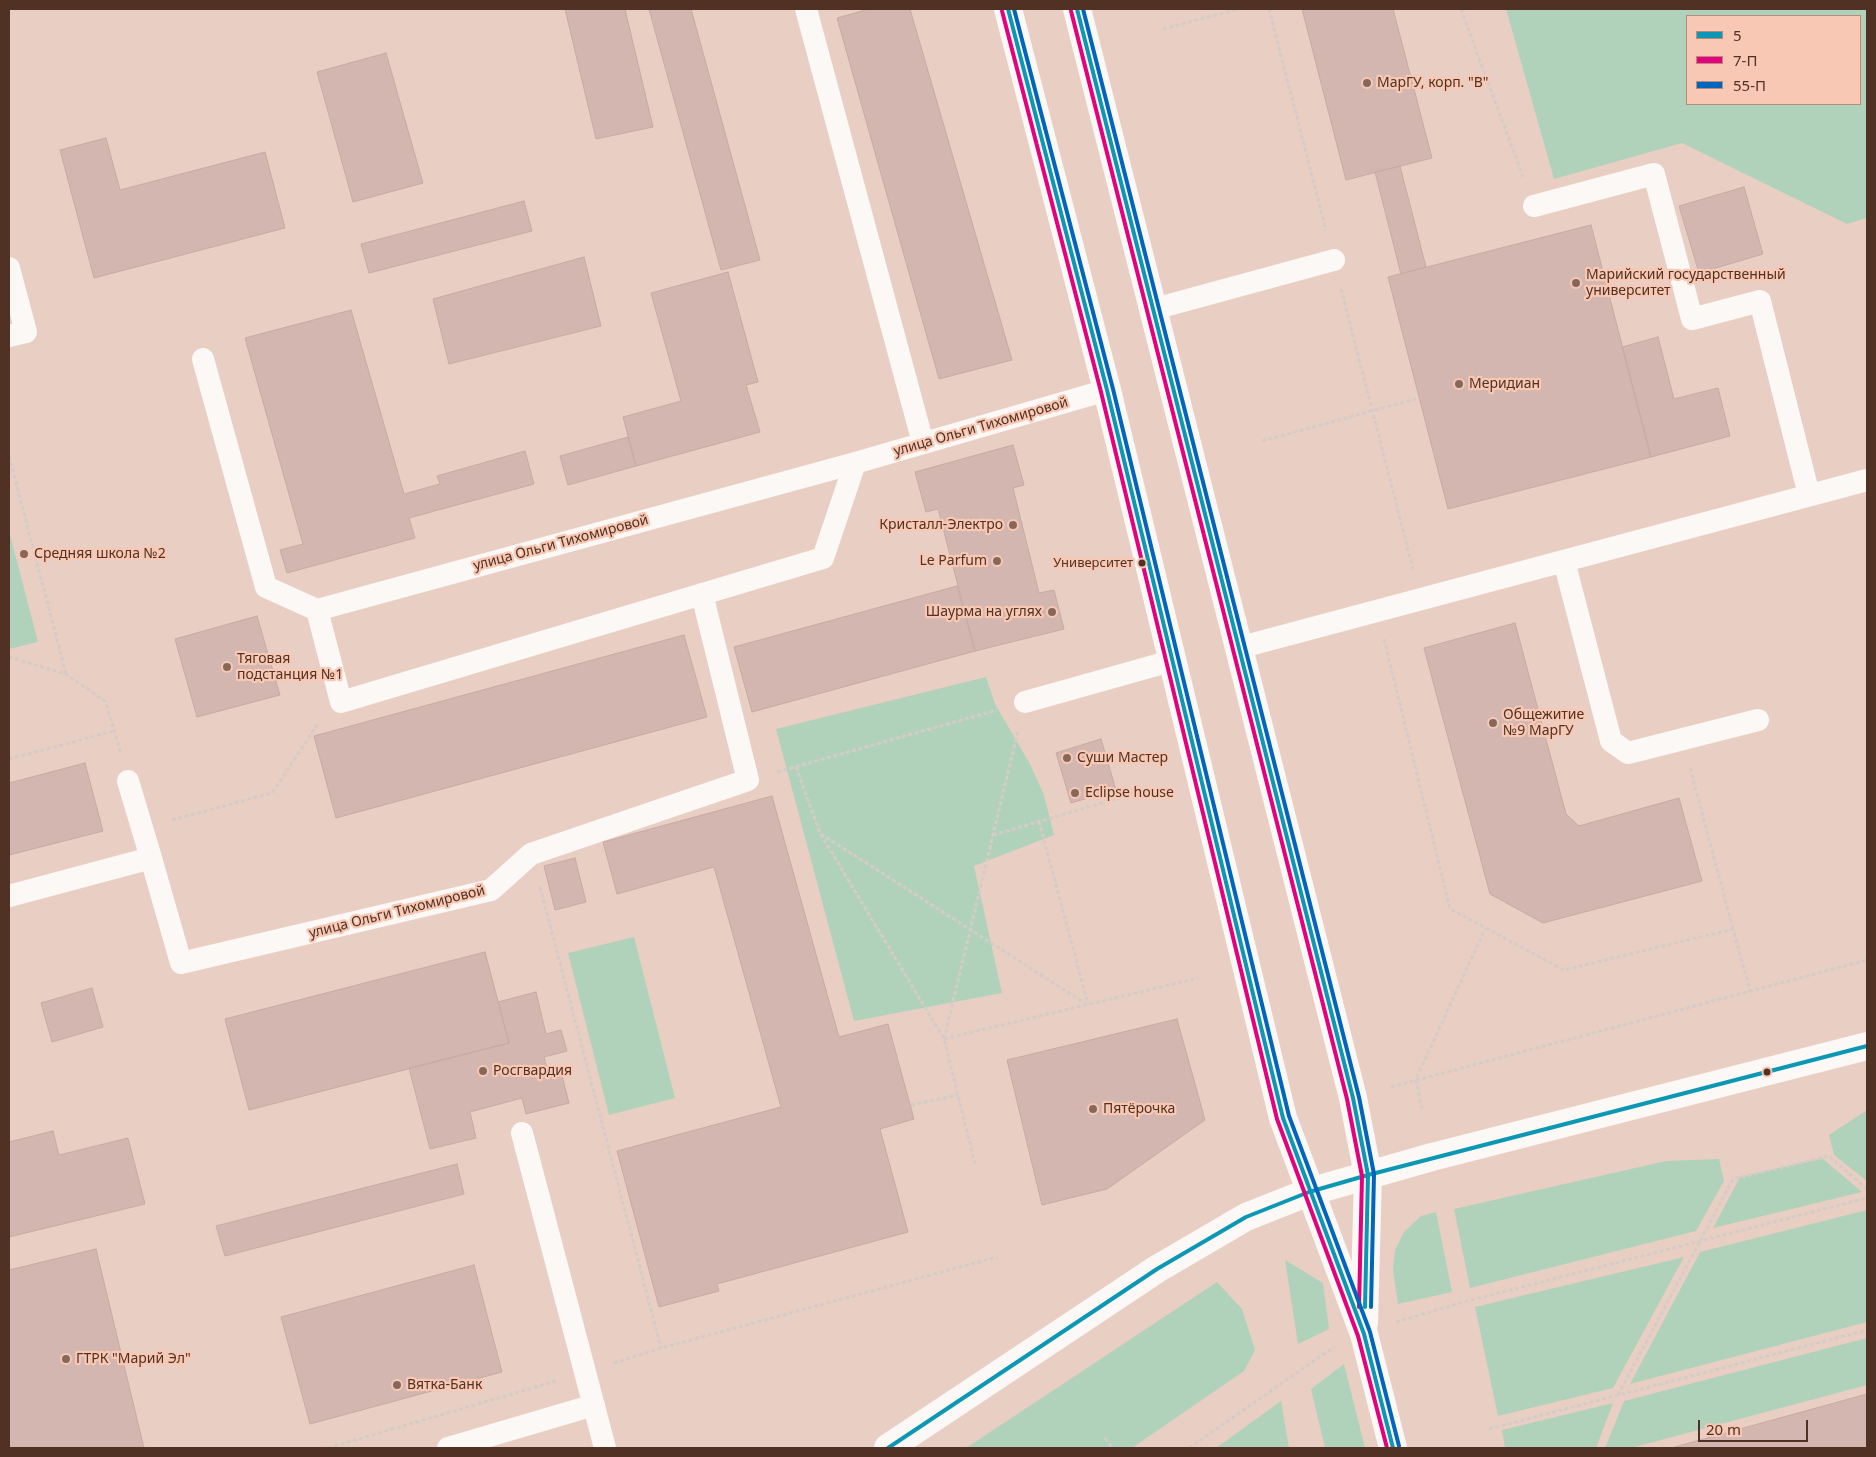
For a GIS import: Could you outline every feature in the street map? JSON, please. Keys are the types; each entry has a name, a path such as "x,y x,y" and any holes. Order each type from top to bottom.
{"main road":[{"path":"1008,9 1107,390 1282,1118 1364,1334 1392,1448"},
{"path":"1077,9 1353,1098 1368,1175 1364,1334"},
{"path":"888,1448 1158,1269 1246,1218 1309,1192 1368,1175 1867,1046"}],"lane":[{"path":"806,9 923,443"},
{"path":"1534,206 1654,174 1692,319 1760,302 1809,495"},
{"path":"1154,309 1334,260"},
{"path":"9,268 26,332 9,336"},
{"path":"204,359 266,587 317,610 341,702 823,558 855,463"},
{"name":"улица Ольги Тихомировой","path":"317,610 855,463 1107,390"},
{"path":"1238,648 1867,480"},
{"path":"1564,560 1611,741 1628,753 1758,720"},
{"path":"702,594 748,780"},
{"path":"1025,702 1171,660"},
{"name":"улица Ольги Тихомировой","path":"151,858 181,963 491,890 531,854 748,780"},
{"path":"9,896 151,858 128,781"},
{"path":"522,1133 605,1448"},
{"path":"448,1448 594,1405"}],"path":[{"path":"1163,29 1238,9"},
{"path":"1270,9 1421,598"},
{"path":"1461,9 1534,206"},
{"path":"1262,441 1419,398"},
{"path":"9,456 66,674"},
{"path":"1377,610 1450,909 1564,970 1733,929 1750,990"},
{"path":"9,657 66,674 106,701 128,781"},
{"path":"143,828 272,793 320,720 341,702"},
{"path":"748,780 1025,702 944,1039"},
{"path":"9,759 114,731"},
{"path":"796,767 820,834 944,1039 974,1164"},
{"path":"993,835 1150,789"},
{"path":"1039,822 1088,1005"},
{"path":"820,834 1088,1005"},
{"path":"531,854 661,1348"},
{"path":"1422,1109 1416,1079 1485,929"},
{"path":"1391,1087 1867,960"},
{"path":"944,1039 1198,978"},
{"path":"911,1105 958,1095"},
{"path":"1618,1395 1733,1179 1829,1156 1867,1189"},
{"path":"1393,1323 1464,1302 1867,1198"},
{"path":"328,1448 661,1348 997,1257"},
{"path":"1489,1429 1867,1330"},
{"path":"1190,1448 1339,1343"},
{"path":"1105,1438 1112,1448"}],"green space":[{"path":"1506,9 1867,9 1867,218 1847,224 1682,143 1554,179"},
{"path":"9,531 38,642 9,649"},
{"path":"986,677 995,704 1030,764 1044,795 1054,835 974,866 1002,993 854,1021 776,729"},
{"path":"634,937 675,1098 609,1115 568,953"},
{"path":"1867,1110 1867,1181 1834,1155 1829,1135"},
{"path":"1822,1158 1862,1192 1713,1228 1740,1177"},
{"path":"1719,1159 1724,1181 1696,1231 1470,1288 1454,1209 1666,1161"},
{"path":"1867,1210 1867,1322 1630,1384 1700,1252"},
{"path":"1436,1212 1452,1292 1398,1304 1393,1270 1395,1250 1404,1232 1421,1216"},
{"path":"1684,1257 1613,1388 1498,1416 1475,1307"},
{"path":"1285,1260 1323,1283 1329,1329 1298,1344"},
{"path":"1217,1282 1242,1309 1255,1350 1244,1371 1132,1448 966,1448"},
{"path":"1867,1338 1867,1385 1631,1448 1605,1448 1624,1401"},
{"path":"1344,1364 1365,1448 1325,1448 1311,1389"},
{"path":"1281,1401 1289,1448 1216,1448"},
{"path":"1613,1403 1596,1448 1505,1448 1502,1430"}],"building":[{"path":"565,9 625,9 653,127 596,139"},
{"path":"649,9 691,9 760,260 721,270"},
{"path":"869,9 910,9 1012,360 939,379 837,18"},
{"name":"МарГУ, корп. \"В\"","path":"1302,9 1393,9 1432,158 1346,180"},
{"path":"386,53 423,183 353,202 317,72"},
{"path":"106,138 120,190 265,152 285,228 94,278 60,150"},
{"path":"1400,166 1426,267 1401,274 1375,172"},
{"path":"1744,187 1763,254 1699,273 1679,206"},
{"path":"524,201 532,231 369,273 361,244"},
{"path":"1591,225 1651,457 1448,509 1388,277"},
{"path":"584,257 601,326 449,364 433,299"},
{"path":"728,272 758,382 746,385 760,432 636,466 623,417 681,401 651,293"},
{"path":"351,310 404,494 440,484 437,476 525,451 534,484 409,518 415,538 287,573 280,550 303,544 245,338"},
{"path":"1658,337 1674,399 1718,388 1730,436 1651,457 1622,347"},
{"path":"628,437 636,466 568,485 560,456"},
{"path":"1013,445 1024,485 1013,488 1039,593 1054,590 1064,629 975,651 938,509 926,512 915,472"},
{"path":"957,586 975,651 752,712 734,647"},
{"name":"Тяговая подстанция №1","path":"257,616 280,695 197,717 175,639"},
{"name":"Общежитие №9 МарГУ","path":"1515,623 1566,814 1579,826 1679,798 1702,881 1543,923 1490,894 1424,648"},
{"path":"684,635 707,717 336,818 314,736"},
{"path":"1101,739 1116,790 1071,803 1056,753"},
{"path":"85,763 103,831 9,855 9,783"},
{"path":"772,796 839,1037 888,1024 914,1119 880,1129 908,1232 717,1284 719,1291 659,1307 617,1151 781,1107 714,867 617,894 603,842"},
{"path":"575,858 586,902 555,910 544,866"},
{"path":"485,952 509,1043 249,1110 225,1019"},
{"path":"92,988 103,1027 52,1042 41,1003"},
{"path":"536,992 546,1034 561,1030 567,1051 544,1057 549,1075 561,1072 569,1103 526,1114 522,1098 470,1112 476,1138 430,1149 409,1068 509,1043 498,1002"},
{"path":"1177,1019 1205,1120 1107,1189 1042,1205 1007,1060"},
{"path":"53,1131 59,1155 128,1138 145,1204 9,1237 9,1142"},
{"path":"457,1164 464,1194 225,1256 216,1226"},
{"name":"ГТРК \"Марий Эл\"","path":"96,1249 144,1448 9,1448 9,1270"},
{"path":"474,1265 502,1372 310,1424 281,1317"},
{"path":"1867,1394 1867,1448 1671,1448"}],"transit line":[{"name":"5","path":"1008,9 1107,390 1283,1118 1364,1334 1393,1448"},
{"name":"55-П","path":"1014,9 1113,389 1289,1116 1370,1332 1399,1446"},
{"name":"5","path":"1077,9 1353,1098 1368,1175 1365,1307"},
{"name":"55-П","path":"1083,9 1359,1097 1374,1174 1371,1307"},
{"name":"7-П","path":"1002,11 1101,392 1277,1119 1358,1336 1387,1448"},
{"name":"7-П","path":"1071,11 1347,1099 1362,1176 1359,1307"},
{"name":"5","path":"888,1448 1157,1269 1246,1217 1309,1192 1368,1175 1867,1046"}],"place":[{"name":"МарГУ, корп. \"В\"","path":"1367,83"},
{"name":"Марийский государственный университет","path":"1576,283"},
{"name":"Меридиан","path":"1459,384"},
{"name":"Кристалл-Электро","path":"1013,525"},
{"name":"Средняя школа №2","path":"24,554"},
{"name":"Le Parfum","path":"997,561"},
{"name":"Университет","path":"1142,563"},
{"name":"Шаурма на углях","path":"1052,612"},
{"name":"Тяговая подстанция №1","path":"227,667"},
{"name":"Общежитие №9 МарГУ","path":"1493,723"},
{"name":"Суши Мастер","path":"1067,758"},
{"name":"Eclipse house","path":"1075,793"},
{"name":"Росгвардия","path":"483,1071"},
{"name":"Пятёрочка","path":"1093,1109"},
{"name":"ГТРК \"Марий Эл\"","path":"66,1359"},
{"name":"Вятка-Банк","path":"397,1385"}]}
